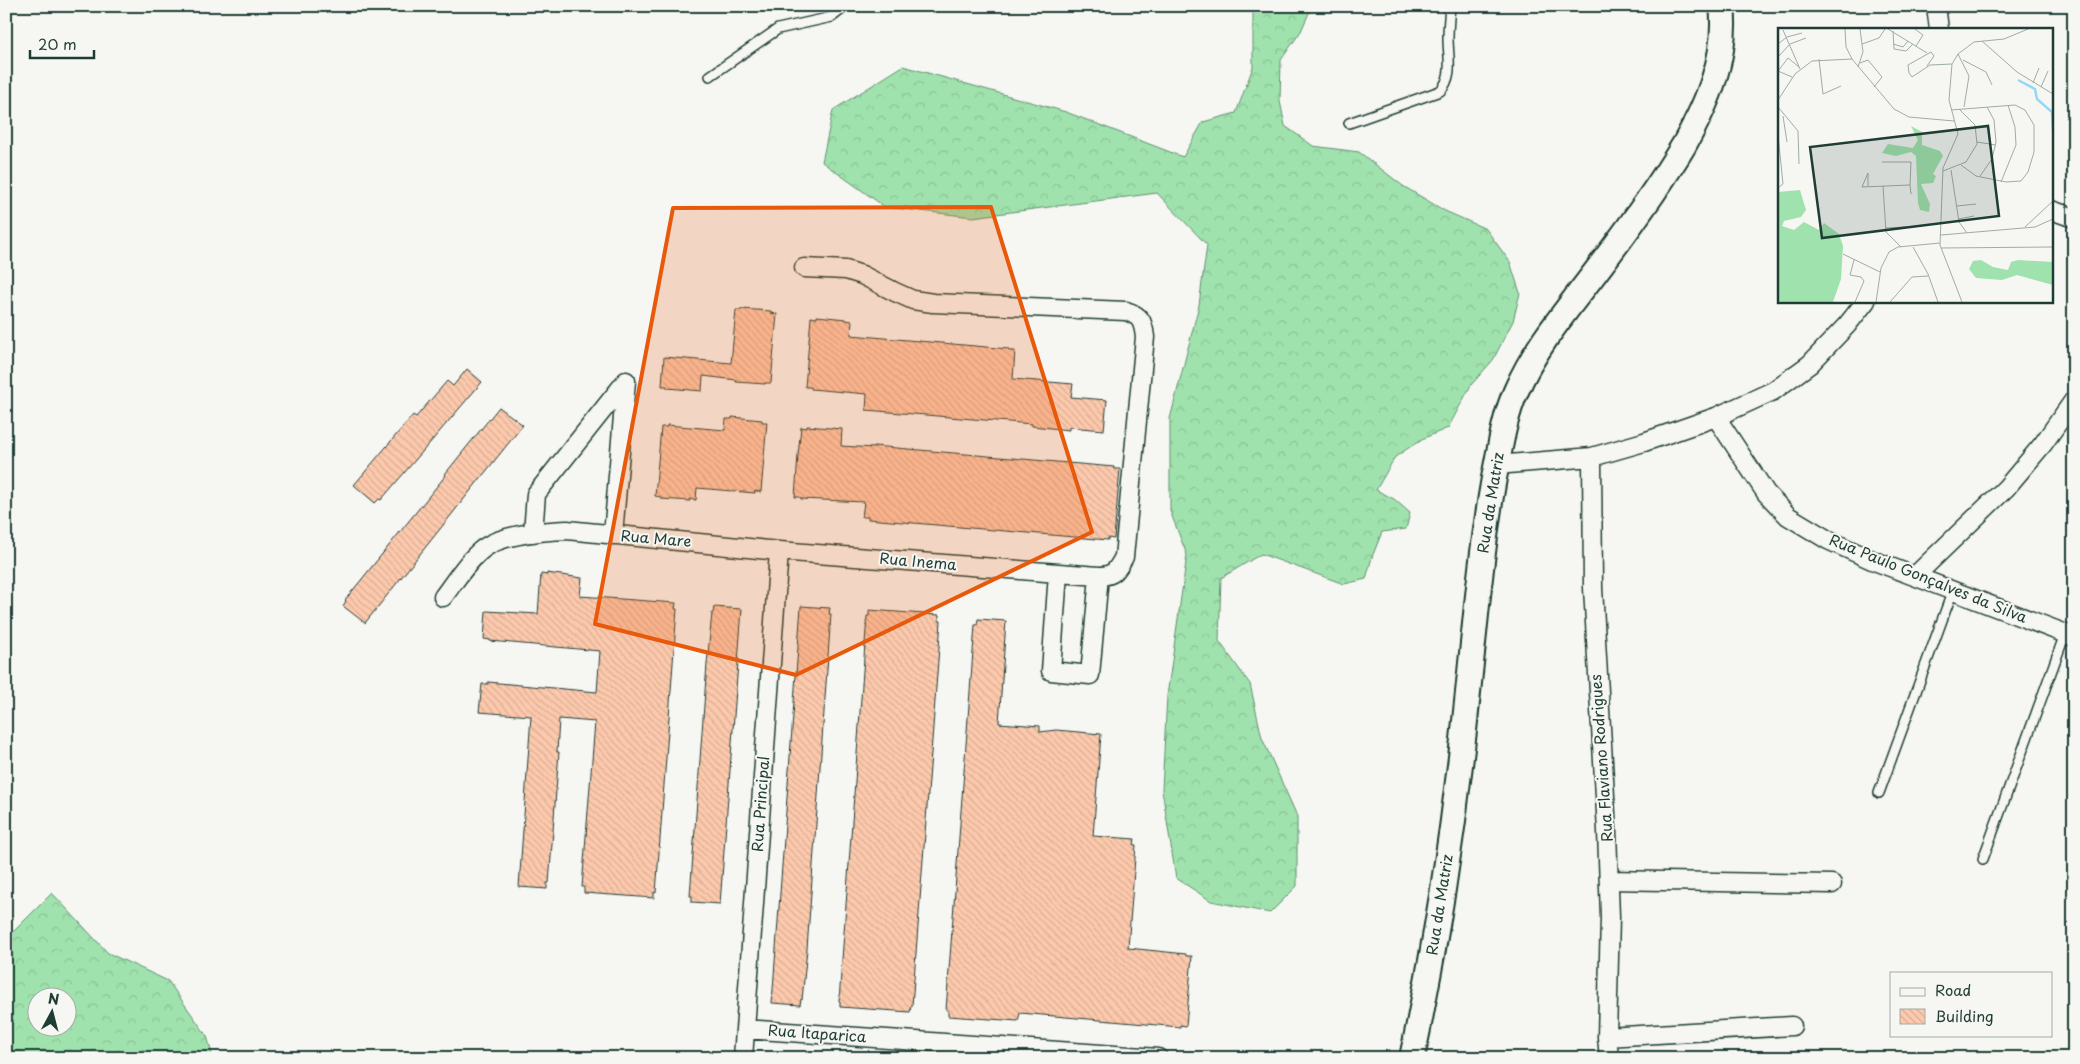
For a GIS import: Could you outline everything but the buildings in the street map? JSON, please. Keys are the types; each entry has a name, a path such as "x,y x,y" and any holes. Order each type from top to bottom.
{"main road":[{"name":"Rua da Matriz","path":"1412,1058 1448,862 1488,514 1504,427 1514,393 1530,361 1551,330 1631,226 1671,167 1699,118 1714,80 1722,49 1724,19 1722,6"}],"street":[{"path":"1936,6 1939,28"},
{"path":"2052,210 2074,218"},
{"path":"804,268 846,270 862,274 913,300 933,303 1126,310 1137,314 1143,322 1145,337 1124,557 1117,571 1109,576 1098,576 1090,674 1050,671 1058,573"},
{"path":"1497,465 1592,458 1716,417 1773,391 1810,364 1848,325 1865,302"},
{"path":"533,533 536,494 626,381 613,535"},
{"path":"1915,576 2006,488 2043,444 2074,400"},
{"name":"Rua Paulo Gonçalves da Silva","path":"1716,417 1766,493 1788,516 1828,540 1872,560 2070,635"},
{"name":"Rua Flaviano Rodrigues","path":"1592,458 1593,588 1609,880 1607,1037 1609,1058"},
{"name":"Rua Mare","path":"443,597 483,548 495,542 533,533 567,530 779,551"},
{"name":"Rua Inema","path":"779,551 1098,576"},
{"name":"Rua Principal","path":"743,1058 779,551"},
{"path":"1609,880 1832,884"},
{"path":"1607,1037 1792,1026"},
{"name":"Rua Itaparica","path":"745,1029 1158,1058"}],"lane":[{"path":"710,76 778,29 832,17 846,6"},
{"path":"1349,123 1440,91 1447,84 1450,67 1448,37 1450,6"},
{"path":"1880,793 1953,590"},
{"path":"1983,859 2070,635"}],"highlighted area":[{"path":"991,207 1092,532 796,675 595,624 673,208"}],"green space":[{"path":"1253,6 1312,6 1301,31 1281,60 1280,101 1285,126 1313,146 1359,152 1403,186 1445,211 1486,229 1510,262 1520,293 1513,321 1493,360 1471,385 1448,428 1422,439 1395,457 1376,490 1394,499 1410,513 1406,529 1382,532 1366,579 1344,584 1261,554 1221,578 1219,641 1250,684 1262,738 1297,816 1297,886 1270,913 1211,901 1176,878 1162,790 1167,696 1187,555 1170,511 1170,419 1199,305 1207,245 1157,193 973,217 885,207 822,162 833,110 903,66 1066,112 1183,157 1203,122 1236,113 1253,67"},
{"path":"52,893 108,953 168,981 207,1036 213,1058 6,1058 6,939"}]}
